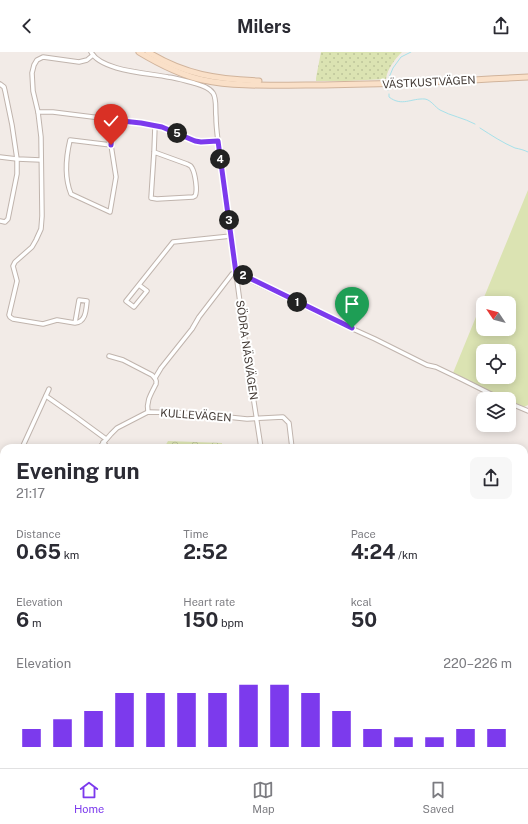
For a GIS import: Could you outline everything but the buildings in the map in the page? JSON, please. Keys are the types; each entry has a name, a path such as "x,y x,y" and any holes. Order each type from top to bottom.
{"main road":[{"name":"VÄSTKUSTVÄGEN","path":"139,52 169,68 187,75 204,80 230,83 265,85 330,85 528,77"},
{"name":"VÄSTKUSTVÄGEN","path":"148,52 189,72 218,78 330,85"}],"street":[{"path":"75,322 79,300 88,301 85,316 79,322 75,322 57,320 43,324 13,319 9,315 17,281 13,266 15,262 32,247 41,229 41,137 32,81 34,65 39,58 47,57 79,62 87,60 93,53"},
{"name":"SÖDRA NÄSVÄGEN","path":"93,53 101,62 110,66 176,78 210,89 214,94 216,100 218,141 260,444"},
{"path":"0,84 4,87 5,91 17,159 17,174 8,219 5,222 0,221"},
{"path":"38,112 52,112 162,127 195,141 218,141"},
{"path":"111,145 70,140 66,158 68,187 72,194 110,212 116,177 111,145 113,120"},
{"path":"154,152 192,167 197,190 196,196 157,199 151,198 155,126"},
{"path":"0,157 41,160"},
{"path":"139,285 147,291 134,307 126,301 173,242 231,236"},
{"path":"155,378 232,274 239,273 427,365 436,367 461,378 488,392"},
{"path":"109,356 123,360 155,378 156,384 148,402 148,412"},
{"path":"24,444 49,389"},
{"path":"46,396 76,416 105,440 106,444"},
{"path":"516,406 528,411"},
{"name":"KULLEVÄGEN","path":"102,444 114,430 121,425 148,412 188,413 247,419 284,418 288,423 291,444"}],"green space":[{"path":"321,52 402,52 394,61 386,79 316,81"},
{"path":"528,190 528,405 524,407 516,403 516,392 490,392 453,373 476,317 476,336 516,336 516,296 485,296"},
{"path":"168,441 222,443 222,444 166,444"}],"waterway":[{"path":"388,80 393,68 401,57 411,52"},
{"path":"389,94 389,97 402,102 425,99 440,110 475,124"},
{"path":"480,128 506,144 528,152"}],"route":[{"path":"111,145 113,120 162,127 195,141 208,143 218,141 236,273 239,273 352,328"}]}
